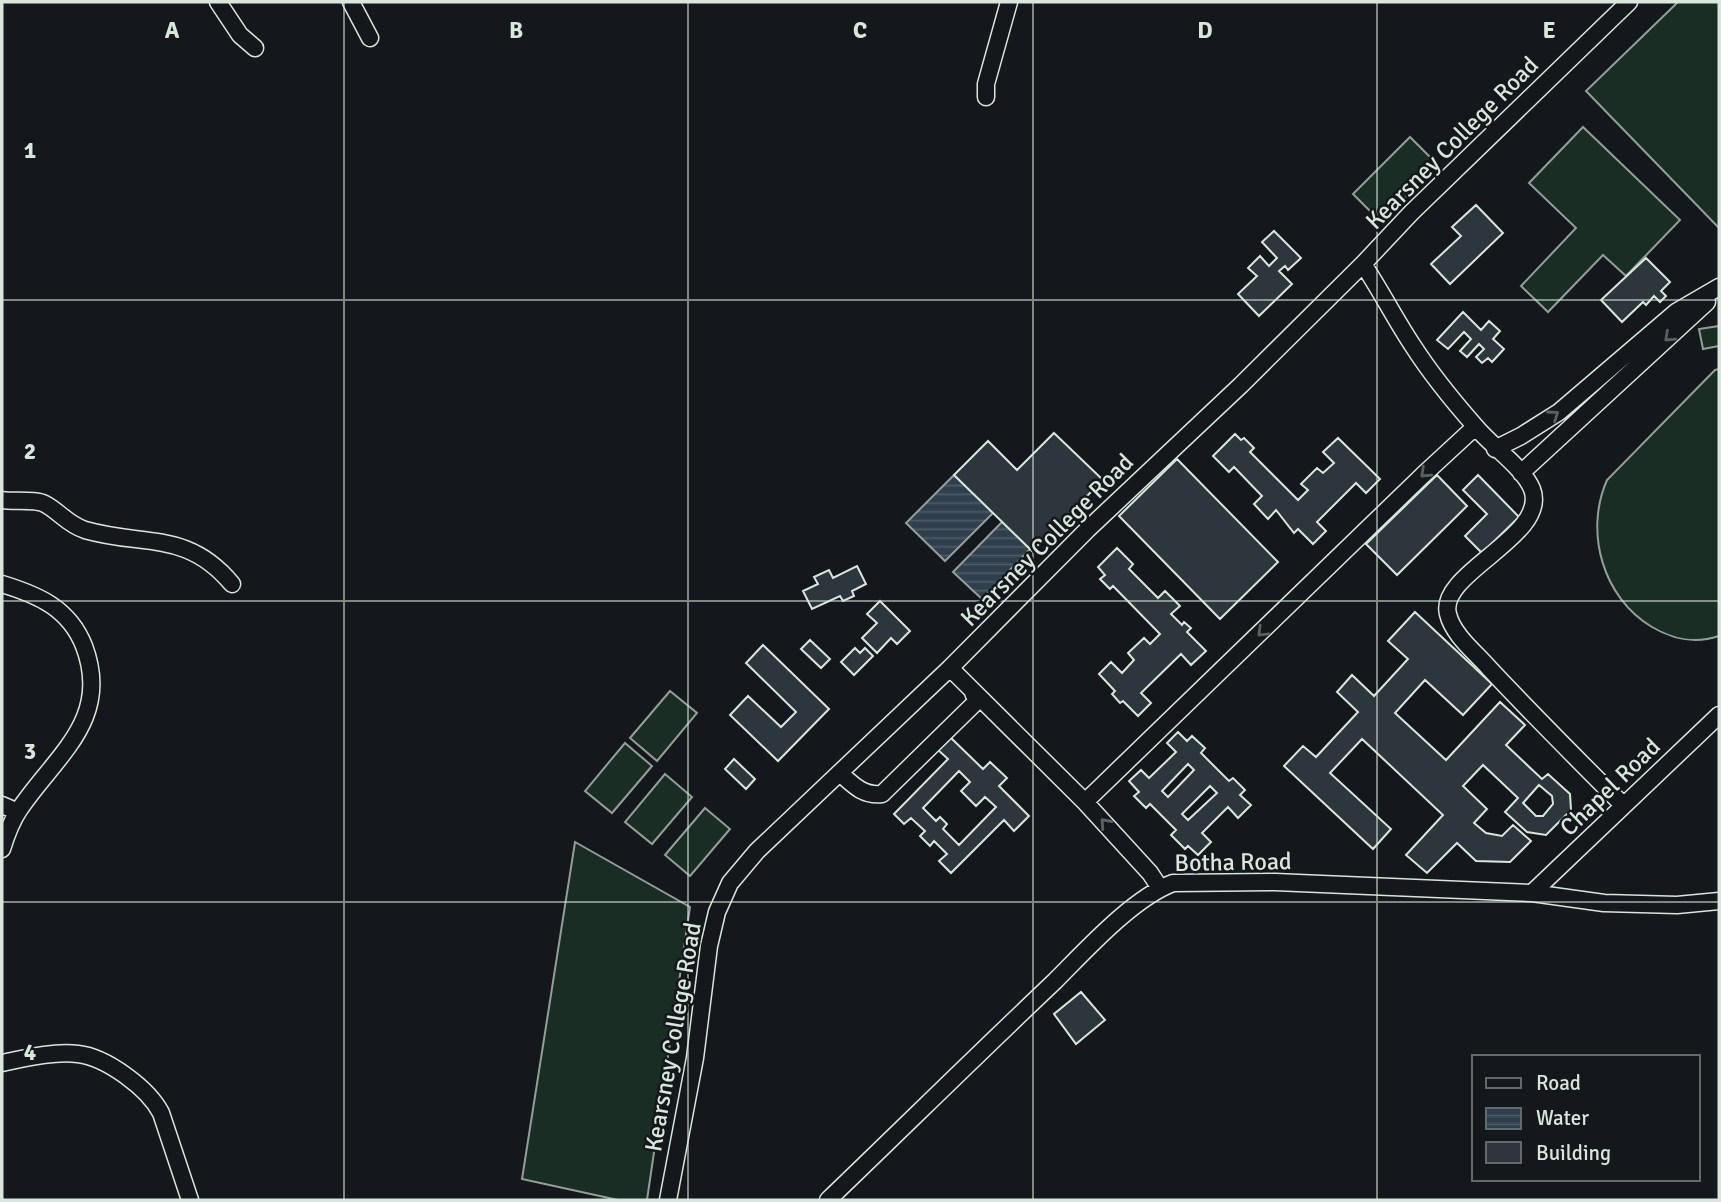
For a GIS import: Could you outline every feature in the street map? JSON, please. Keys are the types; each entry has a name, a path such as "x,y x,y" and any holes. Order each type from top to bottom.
{"street":[{"path":"218,2 240,35 255,48"},
{"path":"351,2 370,38"},
{"path":"986,97 986,84 1009,2"},
{"name":"Kearsney College Road","path":"668,1200 695,1058 709,946 717,912 730,883 757,851 950,668 1087,530 1241,385 1411,214 1629,2"},
{"path":"1363,264 1413,346 1475,427 1521,473 1532,489 1531,514 1449,597 1447,611 1454,629 1528,710 1623,805"},
{"path":"1495,449 1559,412 1676,312 1719,289"},
{"path":"1521,473 1719,289"},
{"path":"1086,802 1475,427"},
{"path":"2,500 40,502 72,525 97,533 181,546 210,561 232,584"},
{"path":"2,584 28,591 67,619 81,637 92,678 88,711 79,732 18,812 2,849"},
{"path":"950,668 1086,802 1150,873 1160,888"},
{"path":"840,773 859,790 868,794 882,794 974,704 976,700 972,690"},
{"name":"Chapel Road","path":"1532,893 1719,715"},
{"path":"2,805 18,812"},
{"name":"Botha Road","path":"828,1200 1085,951 1131,910 1160,888 1173,883 1263,882 1532,893 1604,903 1676,905 1719,901"},
{"path":"2,1063 43,1056 82,1054 102,1062 142,1088 161,1113 190,1200"}],"green space":[{"path":"1678,2 1719,2 1719,228 1586,91"},
{"path":"1583,127 1680,220 1626,276 1603,255 1548,312 1521,286 1576,228 1529,183"},
{"path":"1410,137 1438,165 1381,222 1353,194"},
{"path":"1719,326 1719,346 1703,349 1699,329"},
{"path":"1719,369 1719,636 1702,640 1685,639 1652,627 1621,599 1602,562 1597,521 1607,480 1715,370"},
{"path":"670,691 697,713 657,761 630,738"},
{"path":"625,743 652,766 612,813 585,791"},
{"path":"665,774 692,797 652,844 625,822"},
{"path":"705,808 730,829 690,876 665,855"},
{"path":"575,842 690,907 647,1200 618,1200 522,1179"}],"water":[{"path":"954,475 993,513 945,561 906,523"},
{"path":"1002,522 1030,549 982,599 953,572"}],"building":[{"path":"1476,205 1503,233 1450,284 1431,264 1461,236 1452,227"},
{"path":"1274,231 1301,258 1288,270 1285,266 1279,271 1292,284 1259,316 1238,294 1257,276 1248,268 1260,256 1269,266 1277,258 1262,242"},
{"path":"1646,258 1670,282 1661,291 1666,296 1660,302 1654,296 1646,305 1643,302 1622,322 1601,300"},
{"path":"1463,312 1481,330 1489,321 1500,331 1493,339 1504,349 1492,362 1488,358 1482,363 1476,357 1484,349 1479,344 1467,357 1460,351 1471,339 1464,332 1448,349 1437,340"},
{"path":"1054,433 1103,480 1032,551 954,475 988,441 1017,470"},
{"path":"1235,434 1241,440 1244,438 1254,448 1250,452 1298,500 1308,490 1301,484 1317,468 1323,473 1334,463 1323,452 1338,438 1380,479 1366,493 1356,483 1317,522 1326,531 1313,544 1298,529 1294,533 1276,510 1268,519 1254,504 1262,496 1234,467 1229,472 1213,456"},
{"path":"1177,459 1278,562 1220,619 1119,516"},
{"path":"1437,475 1467,506 1397,575 1366,544"},
{"path":"1478,475 1519,517 1482,553 1465,536 1487,514 1463,490"},
{"path":"1117,548 1133,564 1129,569 1158,598 1165,591 1180,606 1171,614 1182,625 1184,622 1191,628 1187,632 1206,651 1191,665 1181,654 1141,693 1151,703 1138,716 1123,701 1120,703 1112,694 1115,691 1099,674 1111,662 1122,673 1134,660 1128,653 1144,638 1150,644 1160,634 1113,586 1110,589 1100,579 1105,575 1098,567"},
{"path":"857,566 866,584 852,591 854,596 843,601 840,596 812,609 803,591 818,584 814,577 829,570 833,578"},
{"path":"880,601 910,631 897,644 891,638 877,653 862,638 877,623 867,614"},
{"path":"1415,612 1492,684 1463,715 1425,680 1395,713 1446,760 1500,702 1525,725 1506,745 1542,779 1548,774 1570,794 1571,810 1546,835 1527,832 1505,812 1518,798 1483,765 1463,786 1487,809 1474,823 1486,833 1502,836 1513,825 1531,841 1510,862 1476,861 1457,843 1427,873 1406,855 1443,815 1362,739 1330,773 1391,829 1373,849 1284,766 1303,746 1316,757 1358,712 1337,692 1352,675 1374,696 1408,659 1388,641","holes":["1539,785 1552,796 1553,804 1543,816 1536,816 1523,803"]},
{"path":"810,640 830,659 821,668 801,649"},
{"path":"763,645 829,709 778,761 730,715 748,696 781,727 796,712 746,663"},
{"path":"855,648 860,653 865,648 873,656 854,675 841,662"},
{"path":"1178,732 1187,741 1192,736 1205,748 1201,753 1229,781 1233,778 1245,790 1240,795 1251,805 1238,818 1228,807 1202,833 1211,842 1198,855 1188,846 1185,849 1171,835 1176,830 1150,804 1146,808 1134,796 1139,792 1129,781 1141,770 1149,778 1176,752 1167,743","holes":["1188,764 1194,770 1168,797 1162,791","1210,786 1217,793 1188,820 1182,814"]},
{"path":"950,737 983,769 990,762 1007,778 999,786 1029,816 1014,831 1004,820 951,873 939,861 947,854 934,841 930,846 920,836 925,831 911,818 904,824 894,814 948,759 937,749","holes":["959,771 970,782 961,791 976,806 985,797 996,807 959,845 943,829 947,824 940,817 936,821 923,808"]},
{"path":"734,759 755,779 746,789 725,769"},
{"path":"1081,992 1105,1020 1076,1044 1054,1014"}]}
